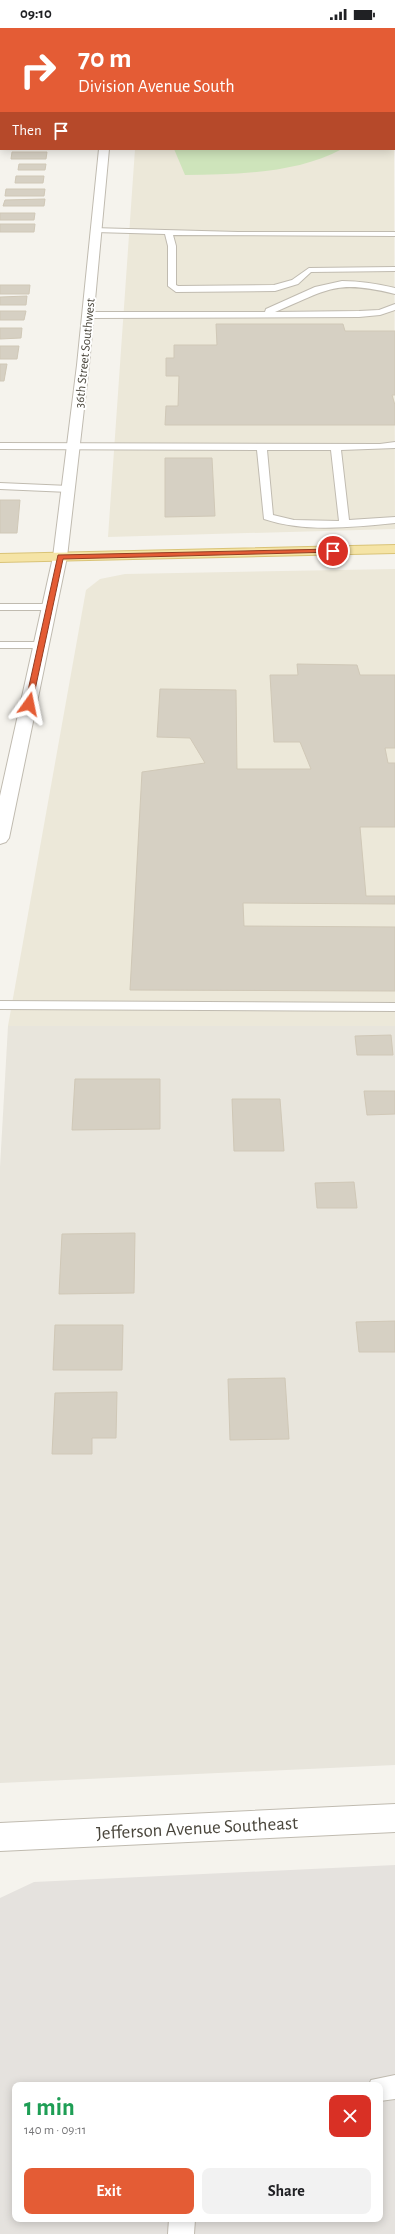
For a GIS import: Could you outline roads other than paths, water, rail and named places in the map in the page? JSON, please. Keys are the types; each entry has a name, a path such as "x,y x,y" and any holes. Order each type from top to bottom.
{"main road":[{"path":"0,558 395,549"}],"street":[{"name":"36th Street Southwest","path":"0,838 60,557 74,446 104,150"},
{"name":"Jefferson Avenue Southeast","path":"0,1837 395,1818"}],"lane":[{"path":"95,230 395,234"},
{"path":"168,232 172,246 172,286 176,289 275,288 295,282 309,270 395,269"},
{"path":"262,314 326,286 353,284 395,291"},
{"path":"88,315 359,314 380,312 395,307"},
{"path":"0,446 380,447 395,445"},
{"path":"262,447 268,517 277,521 292,523 344,523 395,520"},
{"path":"336,447 344,523"},
{"path":"0,486 68,489"},
{"path":"0,607 49,607"},
{"path":"0,645 42,645"},
{"path":"0,1005 395,1007"},
{"path":"383,2089 395,2087"},
{"path":"181,2234 182,2222"}]}
